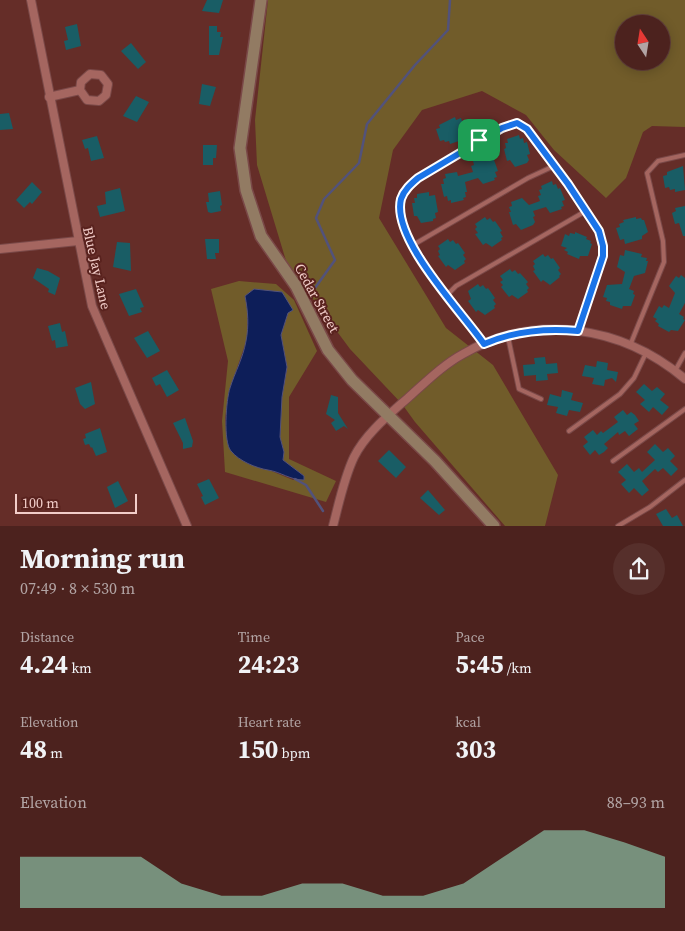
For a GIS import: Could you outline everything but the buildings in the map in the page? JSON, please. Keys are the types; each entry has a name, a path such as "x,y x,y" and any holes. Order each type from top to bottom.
{"street":[{"name":"Blue Jay Lane","path":"31,0 92,306 187,526"},
{"name":"Cedar Street","path":"261,0 240,148 246,190 261,236 296,286 328,350 352,380 389,415 494,526"},
{"path":"49,96 80,90"},
{"path":"0,249 78,241"},
{"path":"333,526 354,458 363,442 389,415 448,363 484,344 508,335 540,330 578,331 601,335 631,343 647,351 685,379"}],"lane":[{"path":"484,344 425,267 404,224 400,206 408,186 437,165 511,124 522,124 599,231 603,246 603,256 578,331"},
{"path":"631,343 664,262 663,241 647,172 658,161 685,155"},
{"path":"413,245 528,178 554,166"},
{"path":"446,296 456,286 584,212"},
{"path":"508,335 519,389 541,399"},
{"path":"569,431 620,394 634,378 647,351"},
{"path":"676,371 685,353"},
{"path":"612,461 685,409"},
{"path":"618,526 650,507 685,480"}],"shaded area":[{"path":"268,0 685,0 685,127 652,126 643,132 626,178 606,198 554,150 526,115 482,91 422,110 393,150 379,218 446,328 493,365 558,475 545,526 505,526 415,422 402,404 350,349 287,264 257,165 255,120"},
{"path":"239,281 276,284 294,300 317,351 289,397 289,459 336,481 326,502 225,472 222,421 228,361 211,289","holes":["254,289 279,293 288,313 281,335 287,367 282,397 280,437 284,452 283,460 304,476 293,480 262,469 226,434 225,418 229,391 247,339 248,312 245,296"]},
{"path":"254,289 282,292 293,310 288,313 281,335 287,367 282,397 280,437 284,452 283,460 304,476 304,480 294,479 248,464 234,455 228,446 226,411 232,382 243,353 248,330 245,296"}],"waterway":[{"path":"315,288 335,260 316,218 324,199 359,163 367,124 415,65 448,30 450,0"},
{"path":"295,479 306,485 323,511"}],"route":[{"path":"511,124 522,124 568,184 584,212 599,231 603,246 603,256 578,331 540,330 524,332 508,335 484,344 436,283 413,245 404,224 400,206 408,186 437,165 479,140 511,124"}]}
